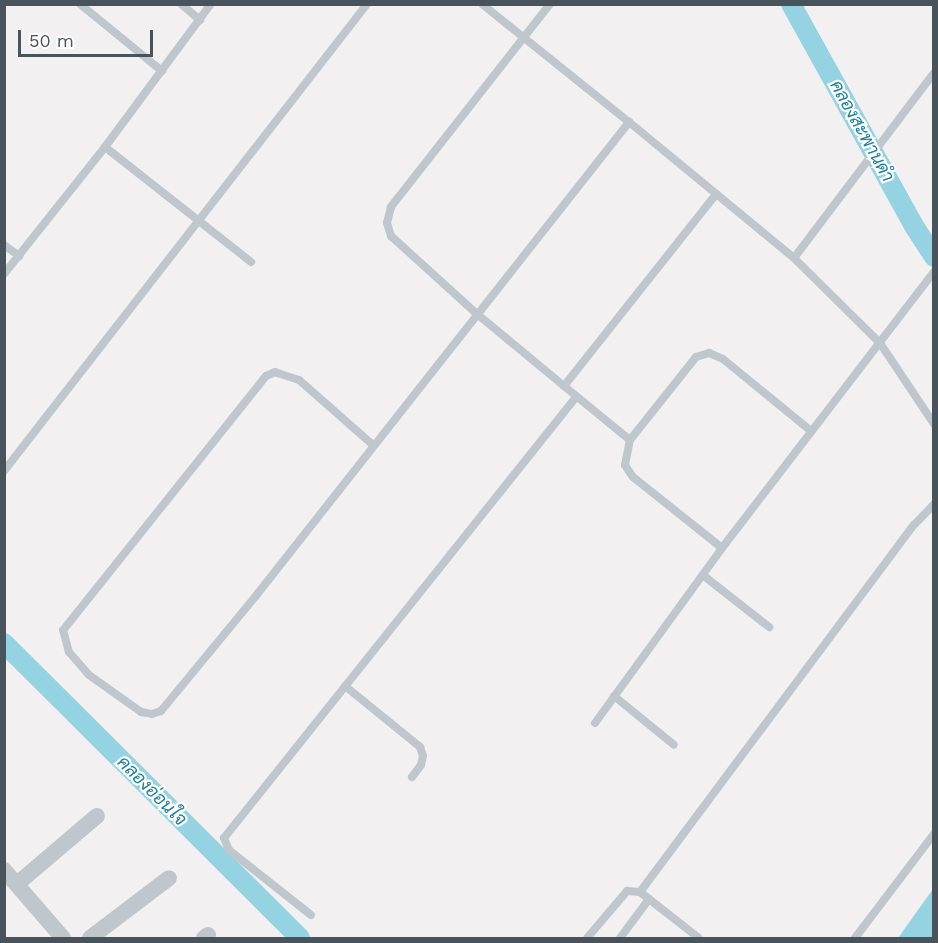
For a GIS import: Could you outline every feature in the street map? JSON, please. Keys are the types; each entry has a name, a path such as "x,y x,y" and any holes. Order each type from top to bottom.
{"street":[{"path":"17,884 97,816"},
{"path":"4,870 63,939"},
{"path":"90,939 169,878"}],"lane":[{"path":"80,4 162,71"},
{"path":"181,4 200,20"},
{"path":"4,274 105,147 211,4"},
{"path":"4,471 367,4"},
{"path":"482,4 794,258 880,343 933,423"},
{"path":"550,4 391,207 387,223 391,236 404,249 477,314 630,440"},
{"path":"794,258 933,73"},
{"path":"373,445 299,380 275,372 266,375 63,630 69,652 89,675 141,712 152,714 161,711 373,445 629,122"},
{"path":"105,147 251,262"},
{"path":"564,386 716,194"},
{"path":"4,245 19,256"},
{"path":"595,723 704,576 722,548 932,273"},
{"path":"722,548 633,477 625,465 630,440 696,357 709,353 723,359 812,431"},
{"path":"311,915 229,850 224,844 224,838 576,397"},
{"path":"640,892 914,525 933,504"},
{"path":"704,576 769,627"},
{"path":"345,686 420,747 423,756 421,765 412,777"},
{"path":"614,696 674,745"},
{"path":"855,939 933,834"},
{"path":"587,939 627,891 640,892 699,939"},
{"path":"620,939 650,899"}],"water":[{"path":"933,889 933,938 898,938"}],"waterway":[{"name":"คลองสะพานดำ","path":"791,4 914,226 934,257"},
{"name":"คลองอ่อนใจ","path":"4,643 300,938"}]}
